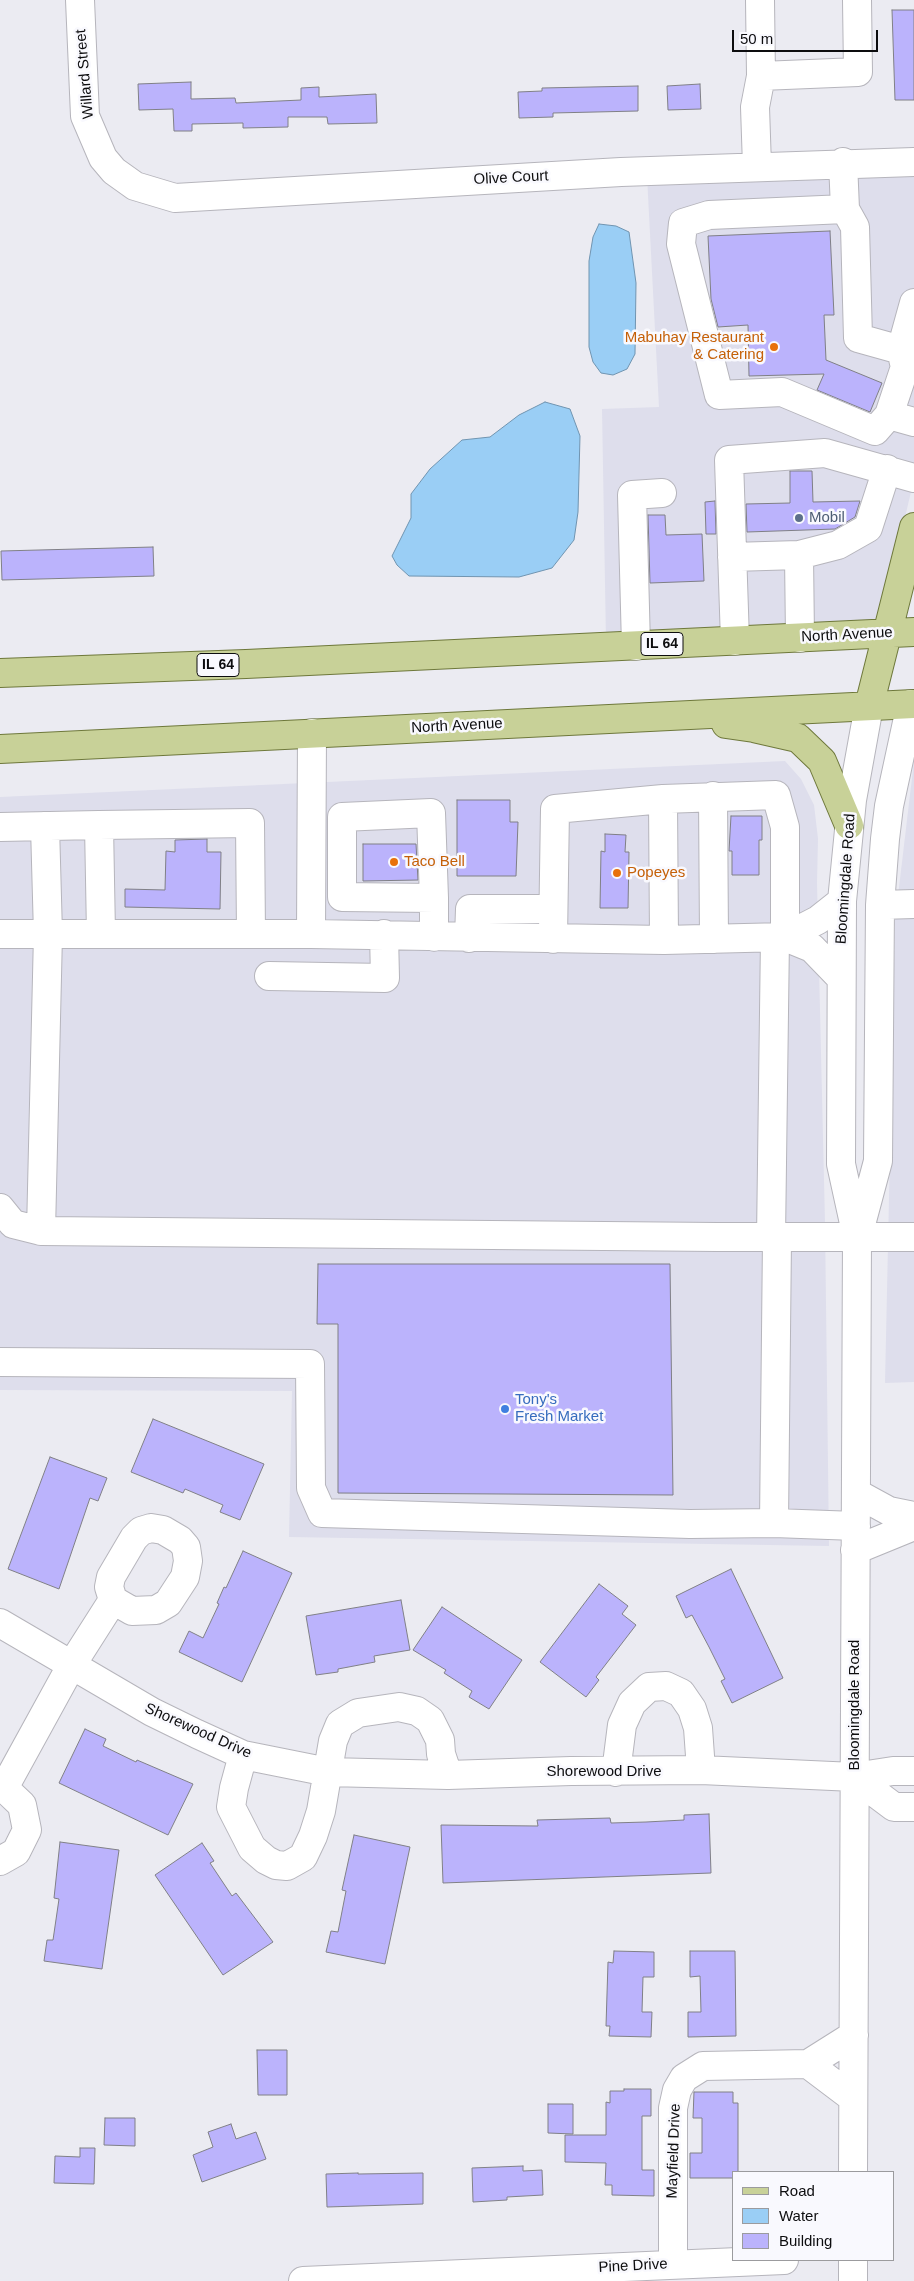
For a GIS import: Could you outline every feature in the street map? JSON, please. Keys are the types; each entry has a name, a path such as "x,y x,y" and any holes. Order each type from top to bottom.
{"main road":[{"name":"Bloomingdale Road","path":"869,706 901,633 914,527"},
{"name":"North Avenue","path":"0,673 255,664 901,633"},
{"name":"North Avenue","path":"0,749 869,706 913,700"},
{"path":"658,716 754,728 798,738 822,761 849,824"}],"street":[{"name":"Willard Street","path":"80,0 86,116 103,158 114,171"},
{"path":"757,166 755,107 761,76 760,0"},
{"path":"761,76 858,72 857,0"},
{"name":"Olive Court","path":"114,171 135,186 175,198 621,172 843,162 914,162"},
{"path":"843,162 845,209 855,227 858,338 901,350"},
{"path":"845,209 709,215 683,223 681,244 719,395 782,392 875,431 902,419 905,367 901,350 914,303"},
{"path":"735,641 729,460 824,453 914,478"},
{"path":"732,557 799,555 838,545 868,528 887,470"},
{"path":"636,646 632,495 662,494"},
{"path":"799,555 800,638"},
{"name":"Bloomingdale Road","path":"857,1237 878,1161 880,905 889,806 913,700"},
{"name":"Bloomingdale Road","path":"853,2171 857,1237 841,1164 841,978 842,901 849,824 869,706"},
{"path":"311,934 312,733"},
{"path":"553,939 555,809 663,799 776,795 785,827 780,937 774,1238 774,1523"},
{"path":"714,939 724,796"},
{"path":"663,799 664,940"},
{"path":"434,898 342,897 342,817 431,813 434,898 434,937"},
{"path":"0,827 250,823 251,934"},
{"path":"100,825 101,934"},
{"path":"41,1231 48,934 45,826"},
{"path":"780,937 818,920 842,901"},
{"path":"880,905 914,904"},
{"path":"469,938 470,908 552,909"},
{"path":"0,934 384,934 469,938 664,940 780,937 812,948 841,978"},
{"path":"269,976 385,978 384,934"},
{"path":"0,1208 13,1224 41,1231 774,1238 914,1237"},
{"path":"0,1362 310,1364 311,1488 322,1513 690,1524 774,1523 855,1538 914,1526"},
{"path":"856,1492 889,1511 914,1516"},
{"path":"0,1861 16,1852 27,1830 22,1805 2,1788 71,1666 113,1600"},
{"name":"Shorewood Drive","path":"0,1623 152,1712 243,1755 328,1772 448,1775 571,1771 701,1770 854,1777 893,1771 914,1771"},
{"path":"616,1772 622,1725 632,1703 649,1687 666,1686 681,1693 693,1712 698,1728 701,1770"},
{"path":"243,1755 231,1807 252,1848 266,1860 276,1865 288,1866 302,1857 313,1836 321,1811 333,1741 340,1724 358,1713 399,1707 417,1711 430,1720 440,1740 441,1754 448,1775"},
{"path":"854,1777 894,1807 914,1807"},
{"path":"853,2098 808,2064 854,2035"},
{"name":"Mayfield Drive","path":"673,2264 673,2108 676,2090 684,2078 703,2066 808,2064"},
{"name":"Pine Drive","path":"303,2281 756,2261"},
{"path":"853,2261 853,2281"}],"shaded area":[{"path":"914,163 914,479 879,628 606,641 602,409 659,407 647,176"},
{"path":"785,761 801,779 814,805 818,839 817,883 825,1223 829,1546 289,1537 292,1391 0,1390 0,797"},
{"path":"914,761 914,1382 885,1383 895,921"}],"water":[{"path":"599,224 616,226 629,232 636,283 635,354 627,369 613,375 601,373 593,362 589,347 589,261 593,237"},
{"path":"545,402 570,409 580,436 578,512 574,540 552,568 519,577 409,576 397,565 392,556 411,518 411,494 430,469 462,440 490,437 519,415"}],"building":[{"path":"892,10 914,10 914,100 895,100"},
{"path":"191,82 191,99 235,98 236,103 301,100 301,88 319,87 319,97 376,94 377,123 328,124 327,117 288,117 288,127 243,128 243,123 192,124 192,131 174,131 173,109 139,110 138,84"},
{"path":"700,84 701,109 668,110 667,86"},
{"path":"638,86 638,111 553,113 553,117 519,118 518,92 542,91 542,88"},
{"path":"830,231 834,315 824,315 826,360 882,383 870,412 817,390 824,374 749,376 748,325 718,327 711,299 708,236"},
{"path":"790,471 812,471 813,502 860,501 855,517 835,529 747,532 746,504 790,503"},
{"path":"715,501 716,534 706,534 705,502"},
{"path":"648,515 665,515 666,535 702,534 704,581 650,583"},
{"path":"153,547 154,576 2,580 1,551"},
{"path":"457,800 510,800 510,822 518,822 516,876 457,876"},
{"path":"731,816 762,816 762,840 759,840 759,875 732,875 732,851 729,851"},
{"path":"605,834 626,835 625,852 629,852 628,908 600,908 601,851 605,852"},
{"path":"207,839 207,852 221,852 220,909 125,907 125,889 165,890 166,851 175,852 175,840"},
{"name":"Taco Bell","path":"363,844 416,844 418,880 363,881"},
{"name":"Tony's Fresh Market","path":"318,1264 670,1264 673,1495 338,1493 338,1324 317,1324"},
{"path":"153,1419 264,1464 240,1520 220,1512 223,1505 185,1489 183,1493 131,1472"},
{"path":"50,1457 107,1478 98,1501 90,1498 59,1589 8,1569"},
{"path":"243,1551 292,1573 242,1682 179,1652 189,1631 203,1638 219,1604 217,1603 224,1587 226,1588"},
{"path":"731,1569 783,1678 732,1703 721,1681 725,1679 709,1647 692,1615 686,1618 676,1596"},
{"path":"599,1584 628,1606 622,1614 636,1625 596,1677 599,1680 586,1697 540,1662"},
{"path":"401,1600 410,1650 374,1656 375,1662 338,1669 338,1672 316,1675 306,1616"},
{"path":"442,1607 522,1660 489,1709 469,1697 472,1691 444,1673 446,1670 413,1650"},
{"path":"85,1729 106,1739 103,1746 136,1762 137,1760 193,1784 168,1835 59,1783"},
{"path":"709,1814 711,1873 443,1883 441,1825 538,1826 537,1820 610,1818 611,1823 646,1822 684,1820 684,1815"},
{"path":"354,1835 410,1847 385,1964 326,1952 331,1931 338,1932 346,1891 342,1890"},
{"path":"60,1842 119,1850 102,1969 44,1961 47,1940 53,1940 59,1899 54,1898"},
{"path":"202,1843 214,1861 210,1863 232,1896 236,1893 273,1942 223,1975 155,1875"},
{"path":"614,1951 654,1952 654,1977 643,1977 642,2012 652,2012 651,2037 609,2036 610,2026 606,2026 608,1962 613,1963"},
{"path":"690,1951 735,1951 736,2036 688,2037 688,2012 701,2012 700,1976 690,1977"},
{"path":"257,2050 287,2050 287,2095 258,2095"},
{"path":"624,2089 651,2089 651,2116 642,2116 642,2170 654,2170 654,2196 612,2195 612,2185 605,2185 606,2163 565,2162 565,2135 606,2135 606,2102 610,2103 610,2091 624,2091"},
{"path":"694,2092 733,2092 733,2103 738,2103 738,2171 732,2171 732,2178 690,2178 690,2153 702,2153 702,2118 693,2118"},
{"path":"548,2104 573,2104 573,2134 548,2133"},
{"path":"105,2118 135,2118 135,2146 104,2145"},
{"path":"231,2124 236,2139 256,2132 266,2159 202,2182 193,2155 213,2147 208,2132"},
{"path":"80,2148 95,2148 94,2184 54,2183 55,2156 80,2157"},
{"path":"523,2166 523,2171 542,2170 543,2195 507,2197 507,2200 473,2202 472,2168"},
{"path":"423,2173 423,2204 327,2207 326,2174"}],"place":[{"name":"Mabuhay Restaurant & Catering","path":"774,347"},
{"name":"Mobil","path":"799,518"},
{"name":"Taco Bell","path":"394,862"},
{"name":"Popeyes","path":"617,873"},
{"name":"Tony's Fresh Market","path":"505,1409"}]}
